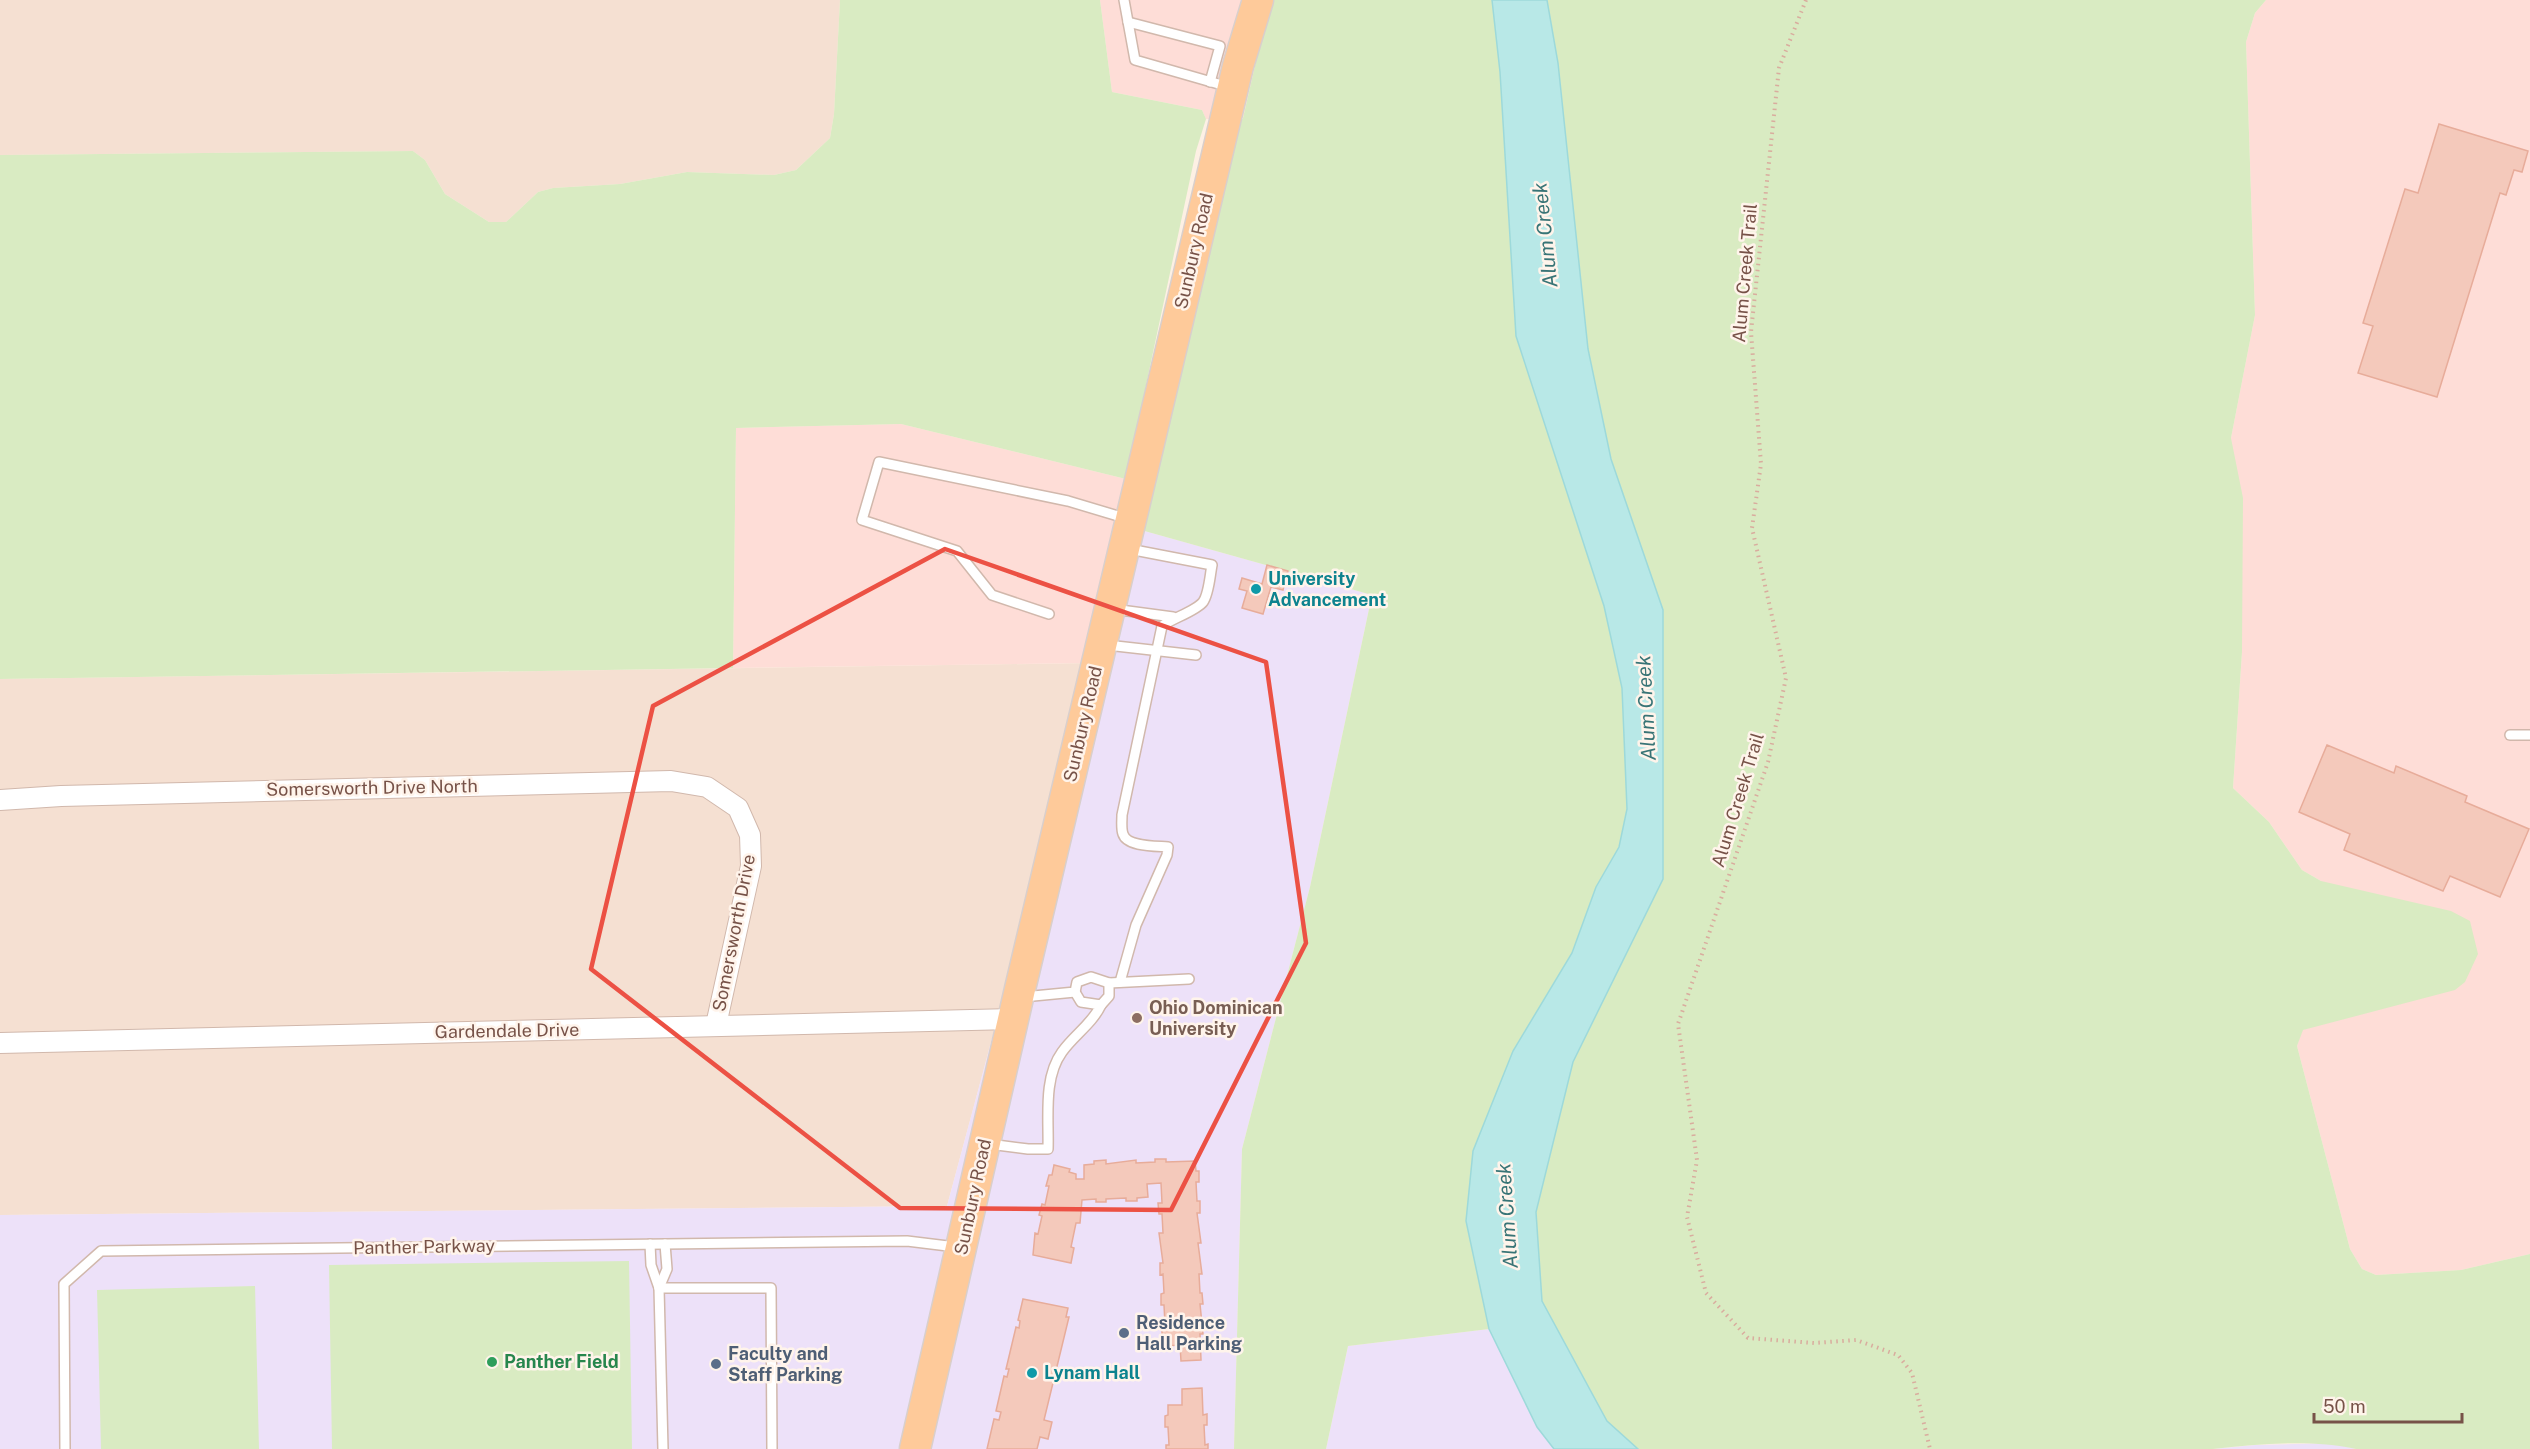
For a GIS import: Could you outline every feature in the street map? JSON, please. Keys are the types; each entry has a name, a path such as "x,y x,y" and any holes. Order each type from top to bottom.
{"main road":[{"name":"Sunbury Road","path":"915,1449 1015,1008 1127,534 1222,85 1258,0"}],"street":[{"name":"Somersworth Drive North","path":"0,800 61,796 671,781 707,787 738,808"},
{"name":"Somersworth Drive","path":"716,1025 751,866 750,835 738,808"},
{"name":"Gardendale Drive","path":"0,1043 716,1025 1015,1008"}],"lane":[{"path":"1124,0 1135,60 1222,85 1220,46 1128,21"},
{"path":"1049,614 992,595 957,551 862,520 879,462 1068,501 1127,534 1212,565 1205,601 1196,608 1173,617 1162,626 1156,651 1122,815 1122,833 1126,839 1134,843 1168,847 1167,855 1136,925 1120,982"},
{"path":"1109,609 1173,617"},
{"path":"1101,644 1197,655"},
{"path":"2510,735 2530,735"},
{"path":"1101,1005 1081,1002 1075,992 1077,982 1091,977 1109,983 1189,979"},
{"path":"984,1143 1028,1149 1048,1149 1049,1105 1055,1063 1077,1034 1095,1017 1109,996 1109,983"},
{"path":"1015,1008 1075,992"},
{"name":"Panther Parkway","path":"65,1449 64,1284 101,1251 907,1241 962,1248"},
{"path":"650,1244 651,1265 659,1288 663,1449"},
{"path":"659,1288 667,1269 665,1244"},
{"path":"659,1288 771,1288 772,1449"}],"path":[{"name":"Alum Creek Trail","path":"1806,0 1779,68 1751,332 1761,464 1752,528 1786,678 1768,762 1678,1024 1697,1160 1687,1217 1706,1293 1748,1338 1814,1343 1856,1340 1898,1355 1912,1373 1930,1449"}],"highlighted area":[{"path":"945,549 1266,662 1306,943 1171,1210 900,1208 591,969 653,706"}],"shaded area":[{"path":"0,0 840,0 834,114 830,138 796,170 774,175 687,172 620,184 553,188 538,192 506,222 489,222 445,194 425,160 413,151 0,155"},
{"path":"1100,0 1270,0 1243,118 1206,119 1202,110 1112,92"},
{"path":"2266,0 2530,0 2530,1254 2461,1270 2376,1275 2362,1269 2350,1249 2297,1046 2302,1030 2318,1025 2321,881 2302,870 2269,822 2233,788 2242,652 2231,438 2255,315 2246,42 2255,13"},
{"path":"901,424 1126,479 1093,663 733,668 736,428"},
{"name":"Ohio Dominican University","path":"1129,528 1372,595 1310,887 1242,1149 1234,1449 0,1449 0,1215 947,1206"},
{"path":"1093,663 947,1206 0,1215 0,679"},
{"path":"1489,1329 1537,1427 1554,1449 1326,1449 1348,1346"},
{"path":"2331,1443 2356,1449 2213,1449 2255,1445"}],"green space":[{"path":"840,0 1100,0 1112,92 1202,110 1206,119 1196,151 1126,479 901,424 736,428 733,668 0,679 0,155 413,151 425,160 445,194 489,222 506,222 538,192 553,188 620,184 687,172 774,175 796,170 830,138 834,114"},
{"path":"1270,0 1492,0 1500,72 1516,336 1604,606 1622,688 1627,809 1619,847 1596,887 1572,953 1513,1051 1466,1221 1489,1329 1348,1346 1326,1449 1234,1449 1242,1149 1310,887 1372,595 1141,530"},
{"path":"1547,0 2266,0 2255,13 2246,42 2255,315 2231,438 2243,498 2242,652 2233,788 2269,822 2302,870 2321,881 2451,911 2470,921 2478,954 2465,982 2455,990 2303,1030 2297,1046 2350,1249 2362,1269 2376,1275 2461,1270 2530,1254 2530,1449 2356,1449 2303,1443 2213,1449 1638,1449 1607,1421 1542,1301 1536,1212 1573,1062 1663,879 1663,610 1611,459 1588,349 1558,63"},
{"path":"629,1261 632,1449 332,1449 329,1265"},
{"path":"255,1286 259,1449 101,1449 97,1290"}],"water":[{"name":"Alum Creek","path":"1492,0 1547,0 1558,63 1588,349 1611,459 1663,610 1663,879 1573,1062 1536,1212 1542,1301 1607,1421 1638,1449 1554,1449 1537,1427 1489,1329 1466,1221 1473,1151 1513,1051 1572,953 1596,887 1619,847 1627,809 1622,688 1604,606 1516,336 1500,72"}],"building":[{"path":"2439,124 2528,151 2522,172 2514,170 2506,195 2500,193 2437,397 2358,373 2373,326 2363,323 2405,189 2418,193"},
{"name":"University Advancement","path":"1267,565 1288,571 1283,590 1271,587 1263,614 1242,608 1247,591 1239,589 1242,578 1262,584"},
{"path":"2327,745 2394,773 2396,766 2467,796 2465,802 2529,829 2500,897 2450,876 2443,891 2344,850 2350,834 2299,812"},
{"path":"1155,1159 1166,1159 1166,1162 1195,1161 1196,1171 1199,1171 1199,1182 1196,1182 1197,1201 1200,1201 1200,1213 1197,1213 1201,1243 1198,1243 1202,1274 1199,1274 1200,1293 1202,1293 1203,1304 1200,1304 1203,1334 1200,1334 1201,1360 1181,1361 1180,1345 1166,1346 1165,1336 1162,1336 1162,1324 1165,1324 1164,1305 1161,1305 1161,1294 1164,1293 1163,1274 1160,1275 1160,1263 1163,1263 1159,1233 1163,1233 1162,1214 1159,1214 1158,1203 1162,1203 1161,1183 1147,1184 1148,1197 1137,1198 1137,1201 1126,1201 1126,1198 1106,1199 1106,1202 1096,1202 1096,1199 1082,1200 1080,1223 1076,1223 1071,1247 1074,1248 1071,1263 1033,1255 1035,1233 1038,1234 1042,1216 1039,1215 1042,1204 1045,1205 1049,1186 1046,1186 1054,1165 1070,1169 1069,1172 1076,1174 1076,1179 1084,1179 1084,1165 1094,1164 1094,1161 1106,1160 1106,1164 1136,1160 1136,1163 1155,1162"},
{"name":"Lynam Hall","path":"1023,1299 1068,1308 1066,1317 1069,1317 1044,1420 1052,1422 1048,1439 1040,1437 1037,1449 987,1449 994,1419 999,1420 1001,1412 996,1411 1004,1376 1007,1377 1009,1369 1006,1369 1016,1327 1019,1328 1020,1321 1018,1320"},
{"path":"1202,1388 1203,1415 1207,1414 1207,1425 1204,1425 1205,1445 1208,1444 1208,1449 1166,1449 1166,1445 1169,1445 1168,1427 1165,1427 1168,1405 1182,1405 1182,1389"}],"place":[{"name":"University Advancement","path":"1256,589"},
{"name":"Ohio Dominican University","path":"1137,1018"},
{"name":"Residence Hall Parking","path":"1124,1333"},
{"name":"Panther Field","path":"492,1362"},
{"name":"Faculty and Staff Parking","path":"716,1364"},
{"name":"Lynam Hall","path":"1032,1373"}]}
